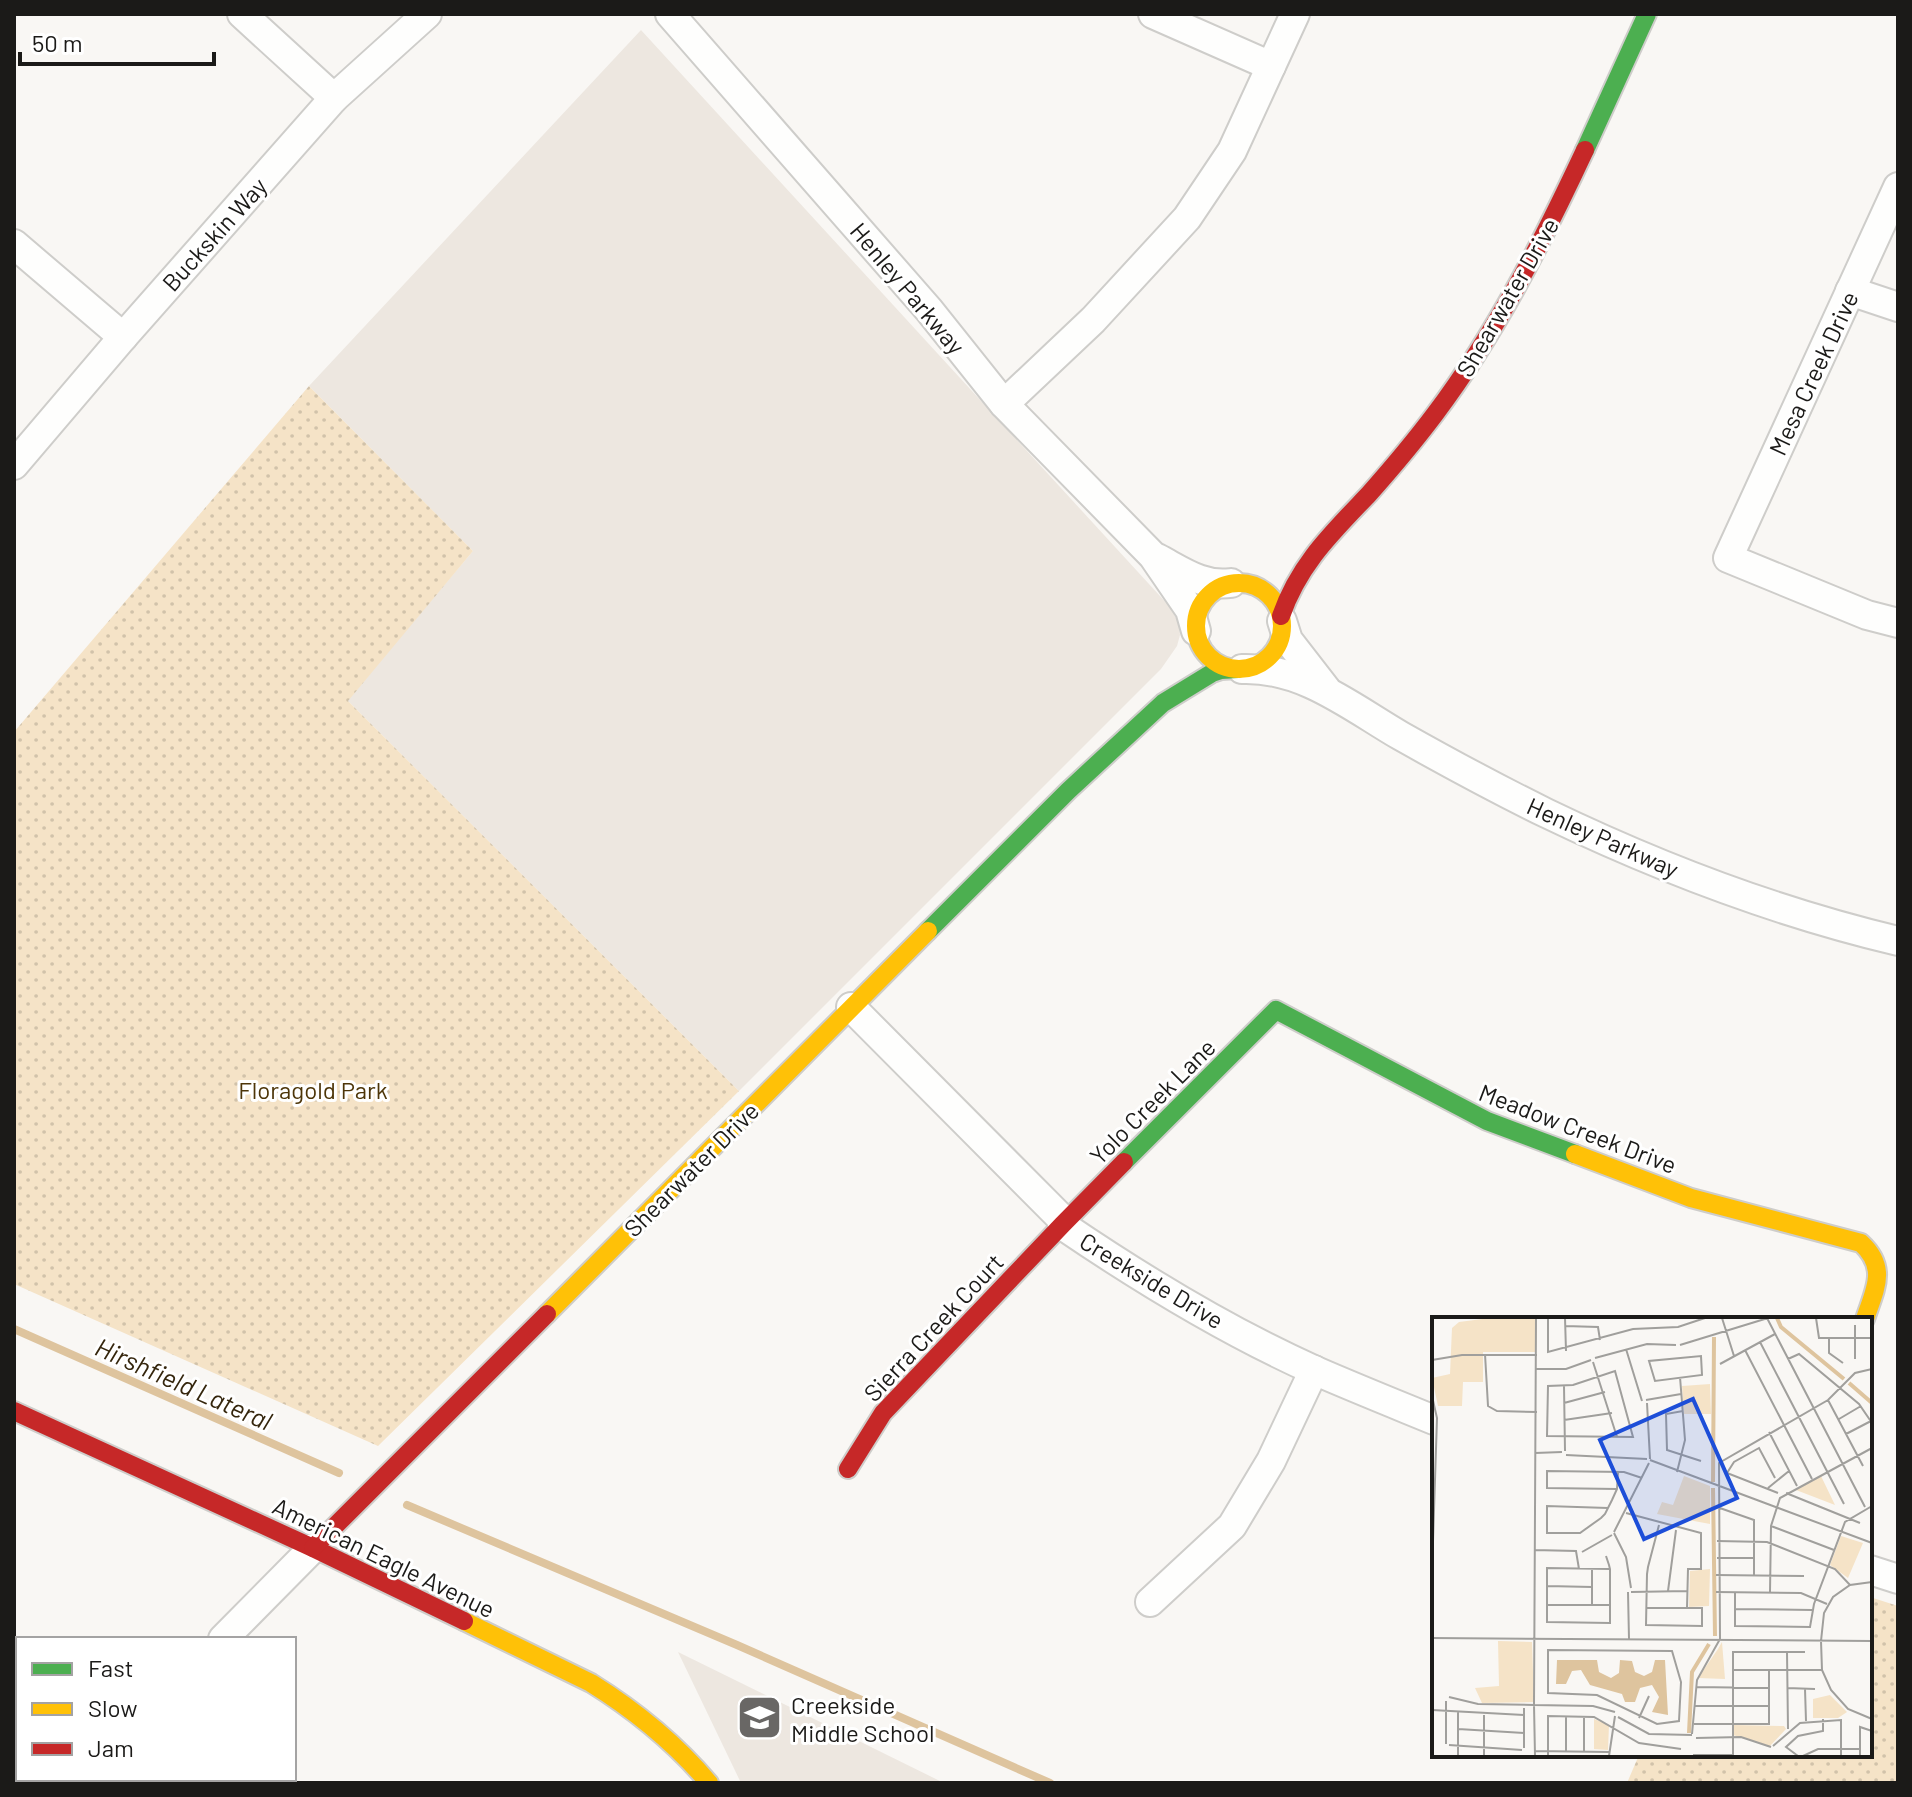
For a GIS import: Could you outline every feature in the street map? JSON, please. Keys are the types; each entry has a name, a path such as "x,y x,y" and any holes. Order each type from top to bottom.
{"street":[{"path":"242,14 334,98"},
{"name":"Buckskin Way","path":"14,465 334,98 427,14"},
{"name":"Henley Parkway","path":"670,14 929,310 1004,404 1153,556 1190,610 1192,647"},
{"path":"1153,14 1271,66"},
{"path":"1004,404 1093,320 1187,218 1232,151 1295,14"},
{"name":"Shearwater Drive","path":"1281,619 1292,585 1317,548 1410,446 1447,399 1488,336 1553,219 1647,14"},
{"name":"Mesa Creek Drive","path":"1898,187 1728,558 1867,615 1898,623"},
{"path":"14,244 123,337"},
{"path":"1850,291 1898,307"},
{"name":"Shearwater Drive","path":"1233,583 1278,570 1317,548"},
{"name":"Henley Parkway","path":"1153,556 1199,581 1220,585 1233,583"},
{"path":"1233,583 1259,587 1277,604 1281,619 1281,633 1272,653 1264,661 1240,669 1227,667 1192,647 1196,620 1204,600 1212,592 1233,583"},
{"name":"Henley Parkway","path":"1281,619 1288,640 1326,690"},
{"name":"Shearwater Drive","path":"1163,703 1192,647"},
{"name":"Henley Parkway","path":"1240,669 1280,672 1326,690 1472,775 1617,845 1746,897 1898,941"},
{"name":"Shearwater Drive","path":"225,1637 1068,791 1163,703 1212,673 1240,669"},
{"name":"Creekside Drive","path":"851,1007 1061,1218 1062,1225 1171,1296 1314,1370 1432,1419"},
{"name":"Yolo Creek Lane","path":"1062,1225 1276,1010"},
{"name":"Meadow Creek Drive","path":"1276,1010 1487,1121 1691,1198 1861,1243 1874,1255 1879,1279 1866,1317"},
{"name":"Sierra Creek Court","path":"848,1469 883,1413 1062,1225"},
{"path":"1150,1602 1232,1526 1271,1461 1314,1370"},
{"name":"American Eagle Avenue","path":"14,1411 313,1548 591,1683 619,1699 669,1739 709,1783"},
{"path":"1872,1571 1898,1579"}],"shaded area":[{"path":"641,30 1171,608 1179,624 1177,646 1161,669 739,1091 347,700 473,551 309,386"},
{"name":"Creekside Middle School","path":"678,1652 944,1783 741,1783"}],"green space":[{"name":"Floragold Park","path":"309,386 473,551 348,701 739,1091 378,1446 14,1284 14,732"},
{"path":"1872,1598 1898,1606 1898,1783 1627,1783 1638,1757 1872,1757"}],"waterway":[{"name":"Hirshfield Lateral","path":"14,1329 339,1473"},
{"path":"407,1505 737,1645 1050,1783"}],"traffic: fast":[{"path":"1585,150 1647,14"},
{"path":"928,931 1068,791 1163,703 1212,673 1238,669"},
{"path":"1124,1162 1276,1010 1487,1121 1575,1154"}],"traffic: slow":[{"path":"1239,583 1263,590 1275,602 1282,626 1275,650 1263,662 1239,669 1215,662 1203,650 1196,626 1203,602 1215,590 1239,583"},
{"path":"547,1314 928,931"},
{"path":"1575,1154 1691,1198 1861,1243 1877,1270 1866,1317"},
{"path":"464,1621 608,1694 669,1741 709,1783"}],"traffic: jam":[{"path":"1281,616 1297,580 1318,550 1411,445 1478,352 1535,253 1585,150"},
{"path":"848,1469 883,1413 1124,1162"},
{"path":"313,1548 547,1314"},
{"path":"14,1411 464,1621"}],"place":[{"name":"Creekside Middle School","path":"760,1718"}]}
